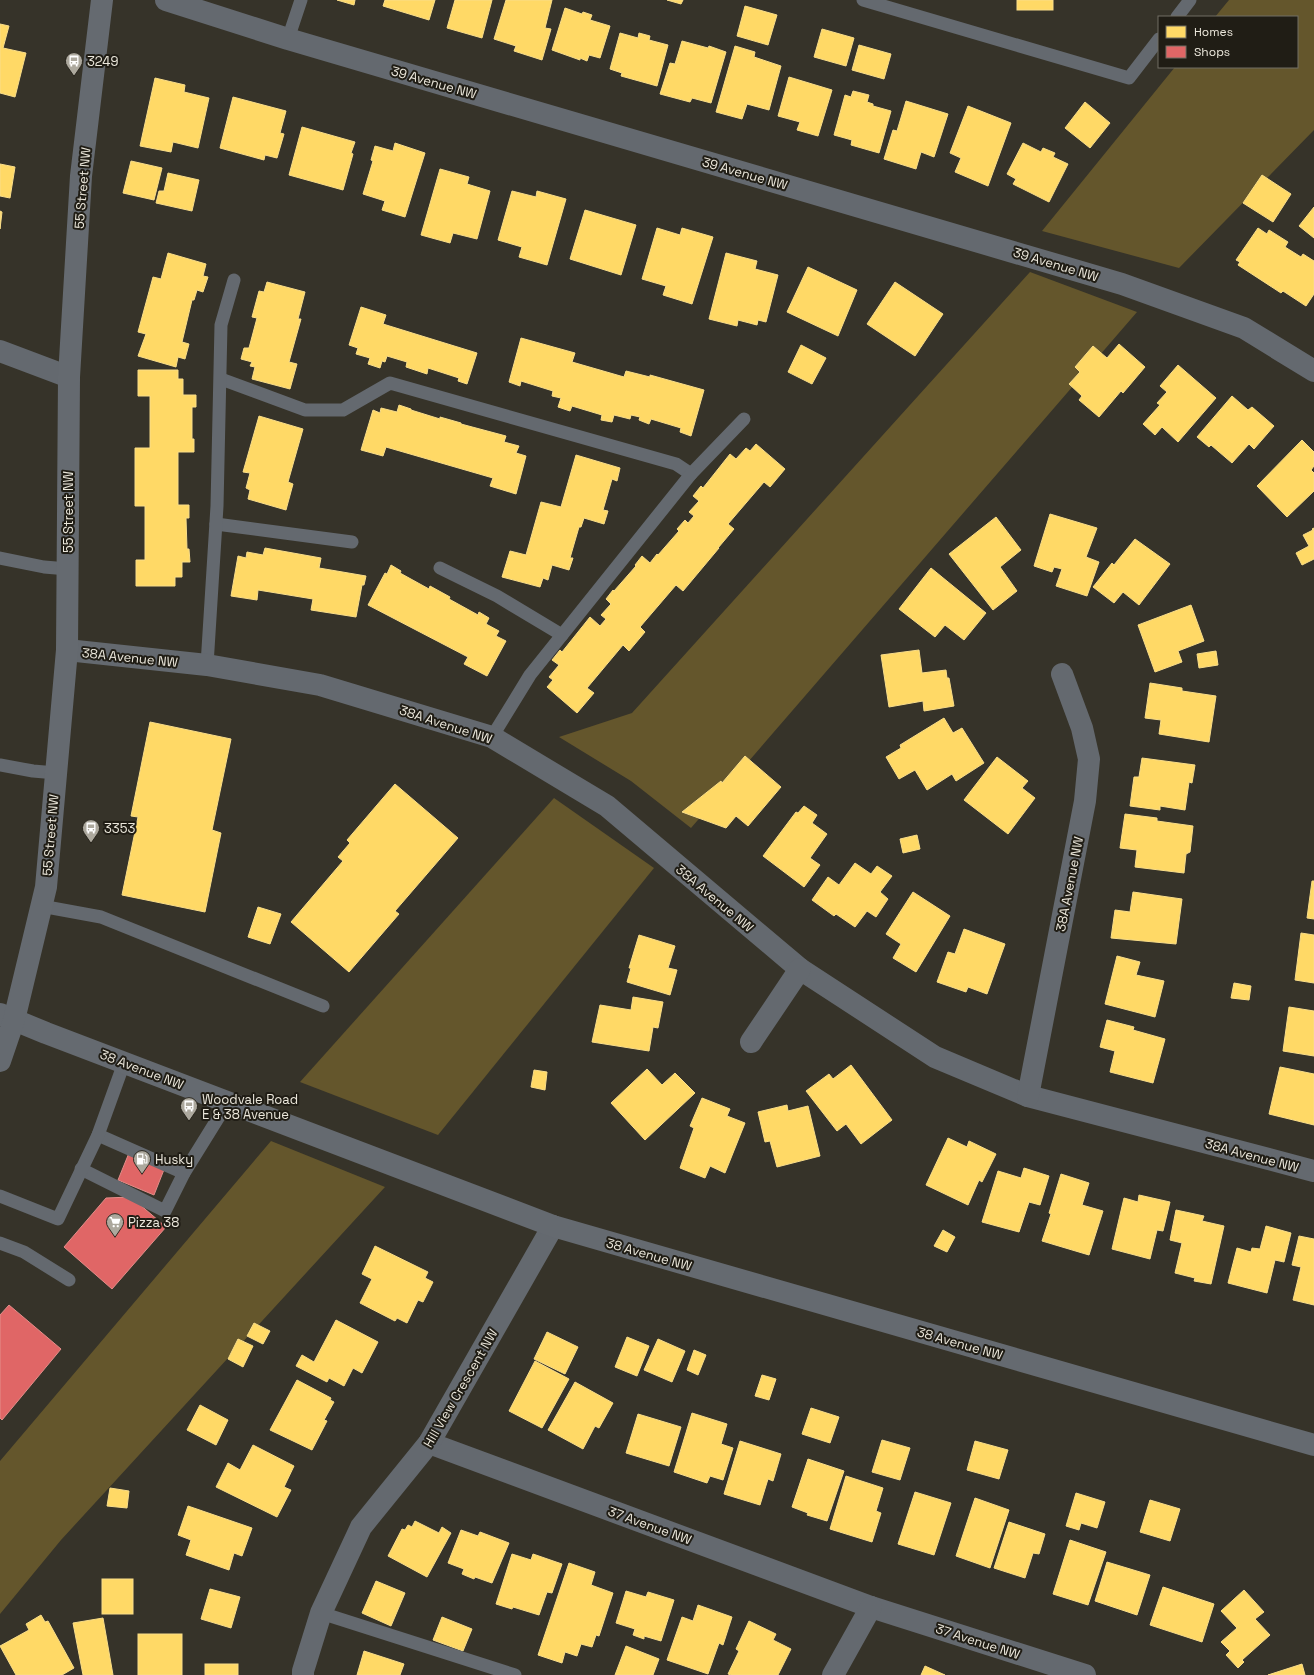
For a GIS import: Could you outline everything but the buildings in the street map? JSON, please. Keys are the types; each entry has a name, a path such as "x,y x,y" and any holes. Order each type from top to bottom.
{"street":[{"name":"55 Street NW","path":"0,1061 7,1017 46,887 67,650 69,377 81,176 102,0"},
{"name":"39 Avenue NW","path":"166,0 288,39 1122,284 1244,328 1314,372"},
{"path":"0,351 69,377"},
{"name":"38A Avenue NW","path":"67,650 207,665 320,685 492,737 607,806 800,969 936,1057 1028,1096 1314,1171"},
{"name":"38A Avenue NW","path":"1028,1096 1085,802 1089,759 1082,728 1062,674"},
{"path":"751,1042 800,969"},
{"name":"38 Avenue NW","path":"7,1017 553,1226 1314,1445"},
{"name":"Hill View Crescent NW","path":"303,1675 322,1613 361,1527 429,1443 553,1226"},
{"name":"37 Avenue NW","path":"429,1443 871,1607 1085,1675"},
{"path":"833,1675 871,1607"}],"lane":[{"path":"288,39 301,0"},
{"path":"863,0 1128,78 1158,40"},
{"path":"1178,16 1190,0"},
{"path":"207,665 216,524 221,379 221,325 234,280"},
{"path":"221,379 305,410 342,410 390,383 676,464 691,474"},
{"path":"492,737 530,675 691,474 744,419"},
{"path":"216,524 352,542"},
{"path":"0,558 44,567 68,569"},
{"path":"440,568 497,596 562,635"},
{"path":"0,765 33,771 56,773"},
{"path":"41,906 101,917 323,1006"},
{"path":"0,1196 58,1219 98,1134 124,1063"},
{"path":"81,1169 165,1211 184,1173 228,1102"},
{"path":"98,1134 184,1173"},
{"path":"0,1243 24,1252 69,1280"},
{"path":"322,1613 515,1675"}],"shaded area":[{"path":"1229,0 1314,0 1314,130 1179,268 1042,231 1174,68 1298,68 1298,16 1216,16"},
{"path":"1030,272 1137,312 691,828 631,781 559,737 632,713"},
{"path":"554,798 654,868 438,1135 300,1082"},
{"path":"271,1141 385,1187 61,1540 0,1614 0,1461"}],"place":[{"name":"3249","path":"74,76"},
{"name":"3353","path":"91,843"},
{"name":"Woodvale Road E & 38 Avenue","path":"189,1121"},
{"name":"Husky","path":"142,1174"},
{"name":"Pizza 38","path":"115,1237"}]}
